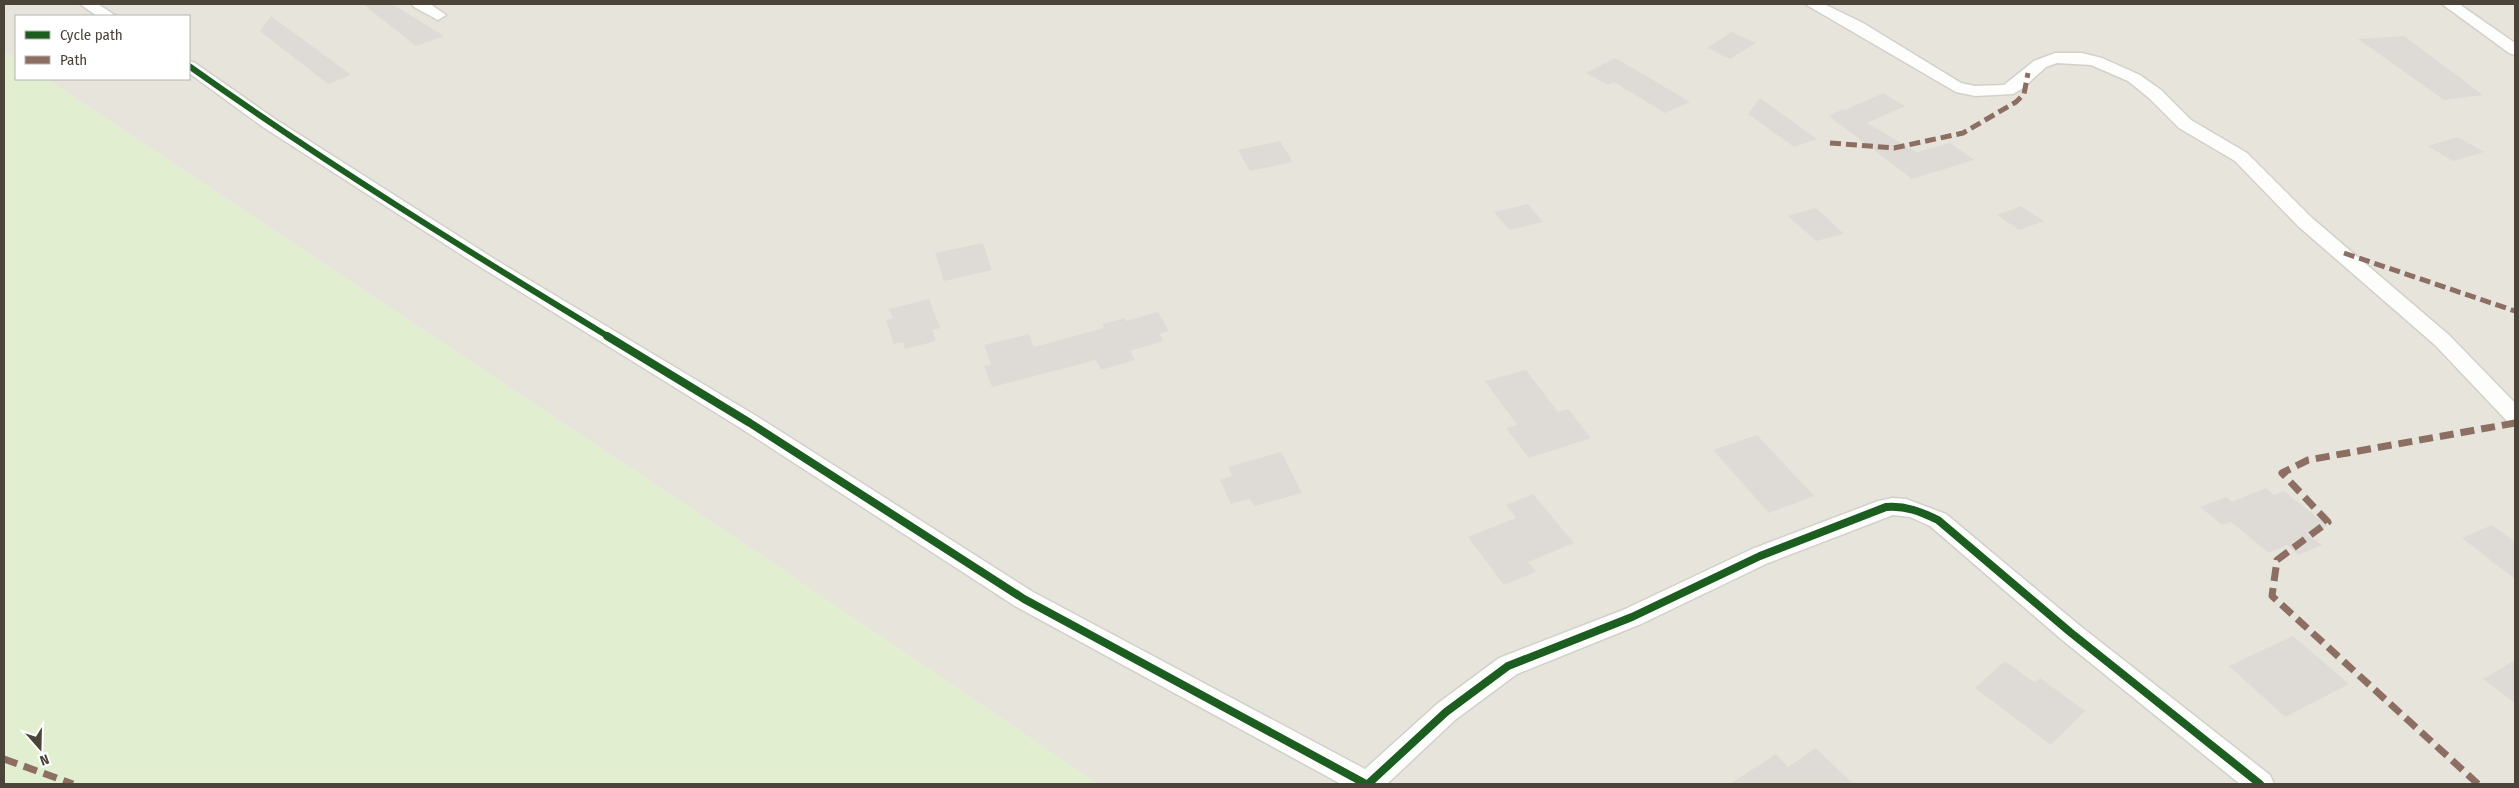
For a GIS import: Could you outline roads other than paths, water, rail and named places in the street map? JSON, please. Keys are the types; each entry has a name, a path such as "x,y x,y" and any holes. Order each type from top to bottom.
{"street":[{"path":"87,4 106,15"},
{"path":"419,4 438,15"},
{"path":"1813,4 1857,26 1956,87 1975,91 2007,90 2017,85 2040,64 2055,58 2082,58 2096,61 2134,78 2155,94 2185,124 2241,157 2305,222 2442,340 2515,416"},
{"path":"2449,4 2515,50"},
{"path":"190,67 270,123 489,264 750,423 1024,599 1367,784 1446,712 1508,666 1632,617 1760,556 1886,507 1898,505 1912,508 1938,520 2070,632 2260,784"}]}
